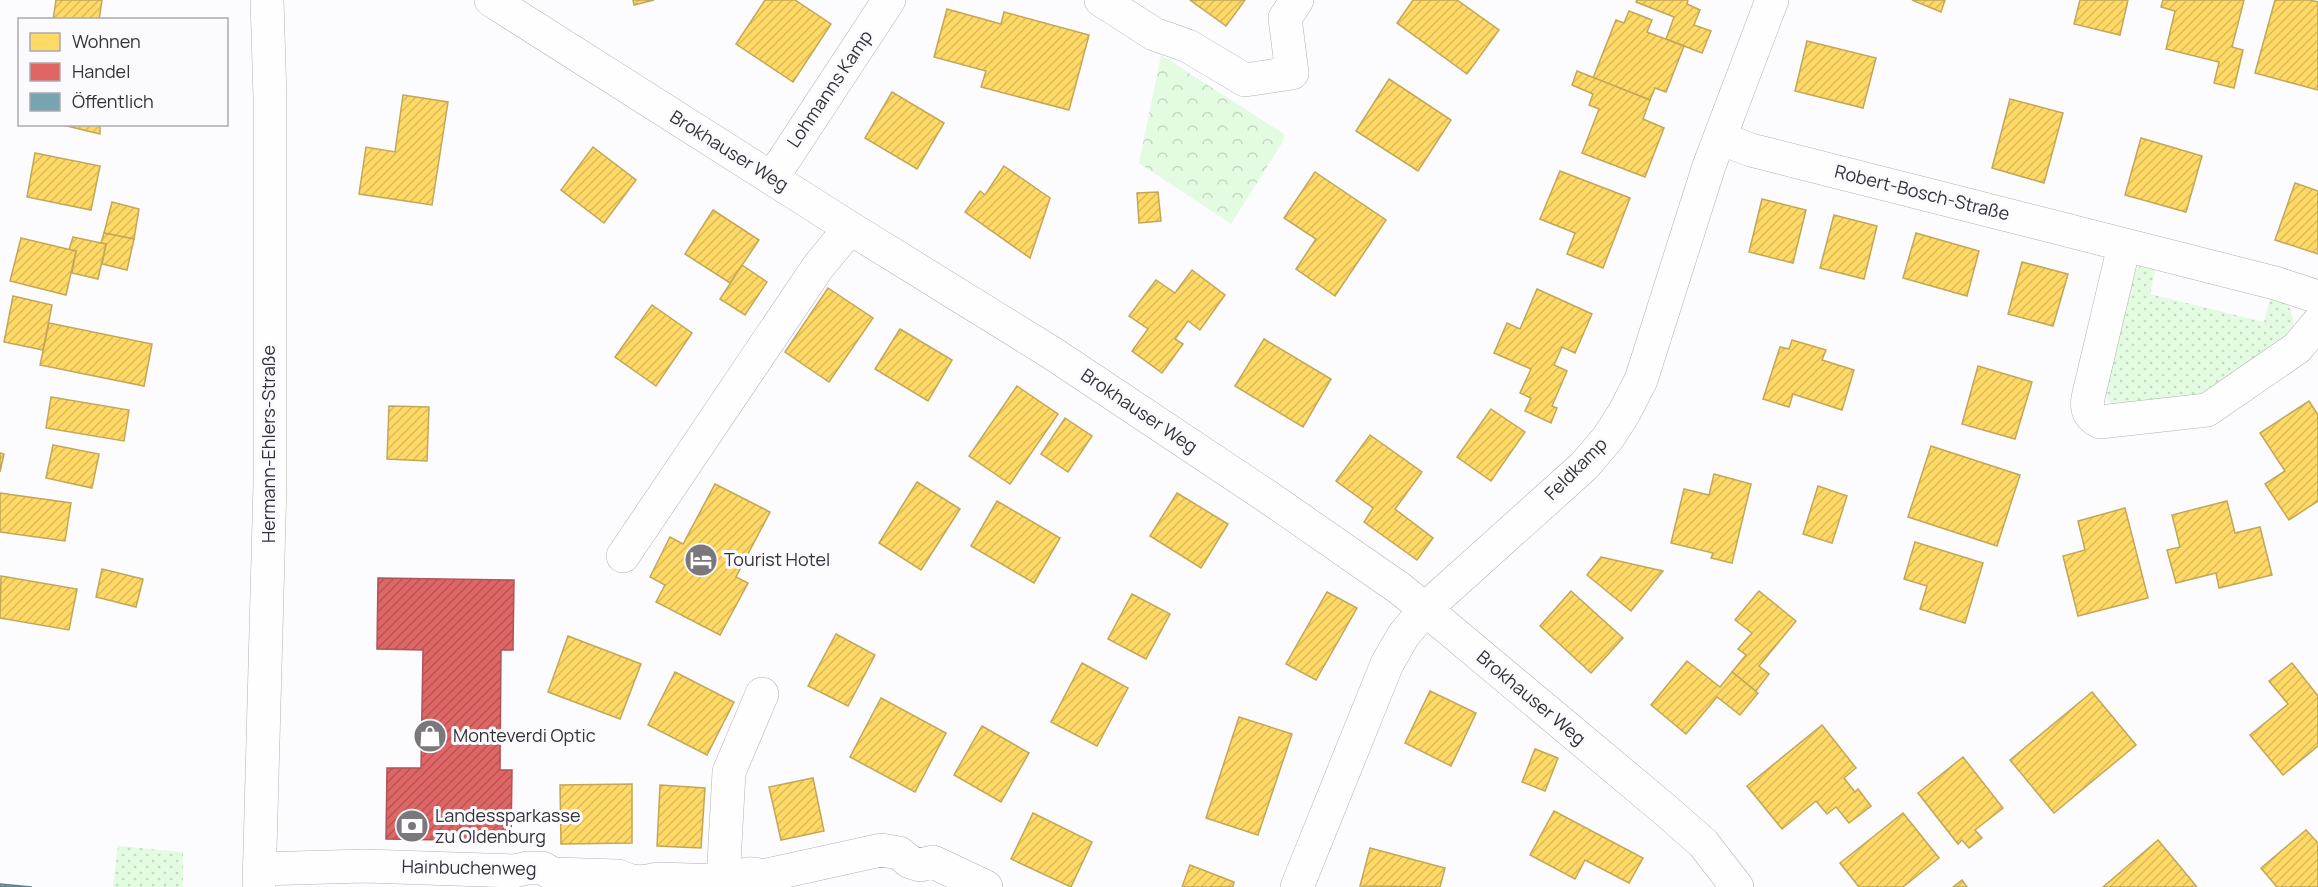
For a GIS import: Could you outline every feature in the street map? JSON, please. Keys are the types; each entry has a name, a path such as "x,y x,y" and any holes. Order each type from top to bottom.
{"street":[{"name":"Hermann-Ehlers-Straße","path":"259,878 270,484 270,98 267,0"},
{"name":"Brokhauser Weg","path":"491,0 1052,353 1277,503 1425,609 1703,843 1737,887"},
{"name":"Lohmanns Kamp","path":"772,178 889,0"},
{"path":"1101,0 1154,33 1188,46 1245,80 1292,73 1286,18 1297,0"},
{"name":"Feldkamp","path":"1297,887 1387,664 1403,636 1425,609 1584,466 1608,438 1624,413 1641,380 1709,166 1772,0"},
{"name":"Robert-Bosch-Straße","path":"1720,138 1751,150 2275,283 2318,297"},
{"path":"623,556 818,267 850,228"},
{"path":"2124,246 2088,398 2088,410 2100,422 2207,411 2296,348 2318,323"},
{"path":"723,881 729,772 762,694"},
{"name":"Hainbuchenweg","path":"259,878 365,866 514,871 542,868 553,874 618,876 631,881 677,883 723,881 741,873 763,876 881,850 899,852 910,862 920,865 933,862 986,887"}],"green space":[{"path":"1161,55 1284,134 1282,143 1231,224 1139,163"},
{"path":"2143,263 2156,267 2150,294 2264,322 2271,295 2288,302 2294,323 2289,336 2203,395 2114,407 2107,399 2105,385 2134,272"},
{"path":"118,846 183,852 183,887 113,887"}],"building: Wohnen":[{"path":"56,0 102,0 99,18 53,18"},
{"path":"633,0 654,0 634,5"},
{"path":"765,0 795,0 831,24 793,82 736,44"},
{"path":"1190,0 1245,0 1226,26"},
{"path":"1413,0 1457,0 1499,30 1467,74 1397,23"},
{"path":"1637,0 1688,0 1687,4 1700,10 1694,25 1711,31 1702,53 1666,39 1674,17 1636,2"},
{"path":"1912,0 1945,0 1941,12"},
{"path":"2080,0 2128,0 2120,35 2074,24"},
{"path":"2163,0 2244,0 2232,47 2243,50 2234,88 2214,83 2219,62 2166,49 2175,11 2161,7"},
{"path":"2275,0 2318,2 2318,90 2255,73"},
{"path":"947,9 1001,24 1004,12 1089,35 1069,110 981,87 986,71 934,57"},
{"path":"1629,11 1652,20 1647,32 1684,46 1666,92 1655,88 1650,100 1593,78 1616,20 1624,23"},
{"path":"1807,41 1876,58 1863,108 1795,91"},
{"path":"1577,71 1650,100 1643,119 1664,128 1645,177 1582,153 1599,109 1589,105 1593,94 1572,85"},
{"path":"1389,79 1451,120 1418,171 1356,131"},
{"path":"892,92 944,123 917,169 865,138"},
{"path":"403,95 448,102 432,205 359,194 366,147 395,152"},
{"path":"2010,99 2063,113 2044,183 1992,168"},
{"path":"67,126 100,126 100,134"},
{"path":"2141,138 2202,156 2186,212 2125,195"},
{"path":"593,147 636,180 604,223 561,190"},
{"path":"35,153 100,166 91,210 27,197"},
{"path":"1004,166 1050,198 1030,258 965,212 980,191 985,195"},
{"path":"1560,171 1630,198 1603,268 1567,254 1575,233 1540,219"},
{"path":"1315,172 1386,220 1335,296 1296,269 1316,239 1284,218"},
{"path":"2295,183 2318,191 2318,254 2275,240"},
{"path":"1158,192 1161,221 1139,223 1137,193"},
{"path":"1762,199 1806,210 1793,263 1749,252"},
{"path":"112,202 139,209 134,239 104,233"},
{"path":"713,210 759,240 730,283 685,254"},
{"path":"1834,215 1877,226 1864,279 1820,268"},
{"path":"104,233 134,239 127,270 102,264 106,244 101,243"},
{"path":"1916,233 1979,251 1967,296 1903,278"},
{"path":"73,237 106,244 98,279 72,273 76,251 69,250"},
{"path":"21,238 76,251 66,295 10,281"},
{"path":"2022,262 2068,274 2053,326 2008,314"},
{"path":"742,265 767,282 745,315 720,299"},
{"path":"1192,270 1225,295 1200,330 1188,321 1175,339 1183,344 1162,373 1132,351 1148,329 1129,316 1156,280 1175,293"},
{"path":"828,288 873,318 829,382 785,352"},
{"path":"1537,289 1592,314 1575,353 1562,347 1554,365 1567,371 1552,406 1557,408 1551,423 1525,411 1531,398 1520,393 1531,369 1494,353 1507,323 1520,329"},
{"path":"13,296 52,305 43,350 4,342"},
{"path":"652,305 692,333 656,386 615,357"},
{"path":"49,323 152,344 144,386 40,365"},
{"path":"900,329 952,360 928,401 875,369"},
{"path":"1264,339 1331,379 1303,427 1235,386"},
{"path":"1792,340 1826,350 1822,360 1854,370 1842,410 1793,394 1789,407 1763,399 1780,347 1789,349"},
{"path":"1978,366 2032,382 2015,439 1962,424"},
{"path":"1017,386 1058,414 1010,484 969,456"},
{"path":"51,397 129,410 124,441 46,428"},
{"path":"2309,401 2318,415 2318,501 2289,520 2265,484 2285,471 2260,433"},
{"path":"389,406 429,407 427,461 387,459"},
{"path":"1491,409 1525,432 1491,481 1457,457"},
{"path":"1065,418 1092,436 1068,472 1041,454"},
{"path":"1370,435 1422,472 1395,509 1433,538 1417,560 1364,522 1373,508 1336,481"},
{"path":"53,445 99,454 92,488 46,478"},
{"path":"1931,446 2020,475 1997,546 1908,517"},
{"path":"0,453 4,454 0,472"},
{"path":"1714,474 1751,484 1732,563 1711,558 1713,553 1671,543 1684,489 1709,495"},
{"path":"917,482 960,509 921,570 879,543"},
{"name":"Tourist Hotel","path":"715,484 770,512 736,577 748,583 720,635 656,602 665,585 650,577 670,537 683,544"},
{"path":"1818,486 1847,496 1832,543 1803,534"},
{"path":"0,493 71,503 65,541 0,532"},
{"path":"1177,493 1228,524 1201,568 1150,536"},
{"path":"997,501 1060,538 1034,583 971,546"},
{"path":"2227,501 2235,533 2260,527 2272,575 2219,588 2216,573 2176,583 2167,550 2180,547 2172,515"},
{"path":"2125,508 2148,598 2078,616 2063,556 2085,550 2078,521"},
{"path":"1915,542 1983,563 1965,623 1920,609 1927,586 1904,579"},
{"path":"1601,557 1663,571 1631,611 1587,575"},
{"path":"102,569 143,579 136,607 96,597"},
{"path":"1,576 77,589 69,630 0,618"},
{"path":"1571,591 1623,638 1591,673 1540,626"},
{"path":"1759,591 1796,621 1759,666 1769,674 1756,691 1732,672 1746,655 1738,649 1752,633 1735,620"},
{"path":"1327,592 1357,608 1316,680 1286,664"},
{"path":"1132,594 1170,614 1146,659 1108,639"},
{"path":"836,634 875,655 848,706 808,686"},
{"path":"568,636 641,664 620,719 548,692"},
{"path":"1687,661 1720,687 1732,672 1758,693 1740,715 1717,697 1686,734 1651,705"},
{"path":"1082,663 1128,688 1097,746 1051,722"},
{"path":"2292,663 2318,696 2318,746 2283,775 2250,735 2288,704 2269,681"},
{"path":"675,672 734,702 707,755 648,725"},
{"path":"1430,691 1476,713 1451,766 1405,743"},
{"path":"2092,692 2136,745 2054,813 2010,760"},
{"path":"881,698 946,733 915,792 850,757"},
{"path":"1239,717 1292,734 1258,835 1206,818"},
{"path":"1822,725 1856,768 1844,778 1855,792 1858,789 1871,806 1849,823 1836,807 1827,814 1816,801 1782,829 1747,786"},
{"path":"982,726 1029,753 1001,802 954,775"},
{"path":"1535,749 1558,758 1545,791 1522,782"},
{"path":"1963,757 2003,808 1975,830 1982,838 1969,848 1962,840 1958,844 1918,793"},
{"path":"813,778 824,831 781,840 769,787"},
{"path":"632,784 632,843 561,844 560,785"},
{"path":"660,785 705,788 701,848 657,846"},
{"path":"1554,811 1643,858 1629,883 1585,860 1575,879 1530,855"},
{"path":"1033,813 1092,842 1071,887 1011,859"},
{"path":"1903,813 1939,858 1903,887 1859,887 1840,863"},
{"path":"2306,830 2318,843 2318,887 2277,887 2261,868"},
{"path":"2158,840 2197,887 2103,887"},
{"path":"1370,848 1445,868 1440,887 1360,886"},
{"path":"1190,865 1234,882 1233,887 1182,887"},
{"path":"1962,880 1967,887 1953,887"}],"building: Handel":[{"path":"378,578 514,580 513,650 501,650 500,770 512,770 511,841 386,839 387,768 421,768 423,650 377,649"}],"building: Öffentlich":[{"path":"0,884 21,886 32,887 0,887"}],"place":[{"name":"Tourist Hotel","path":"701,560"},
{"name":"Monteverdi Optic","path":"430,736"},
{"name":"Landessparkasse zu Oldenburg","path":"412,826"}]}
